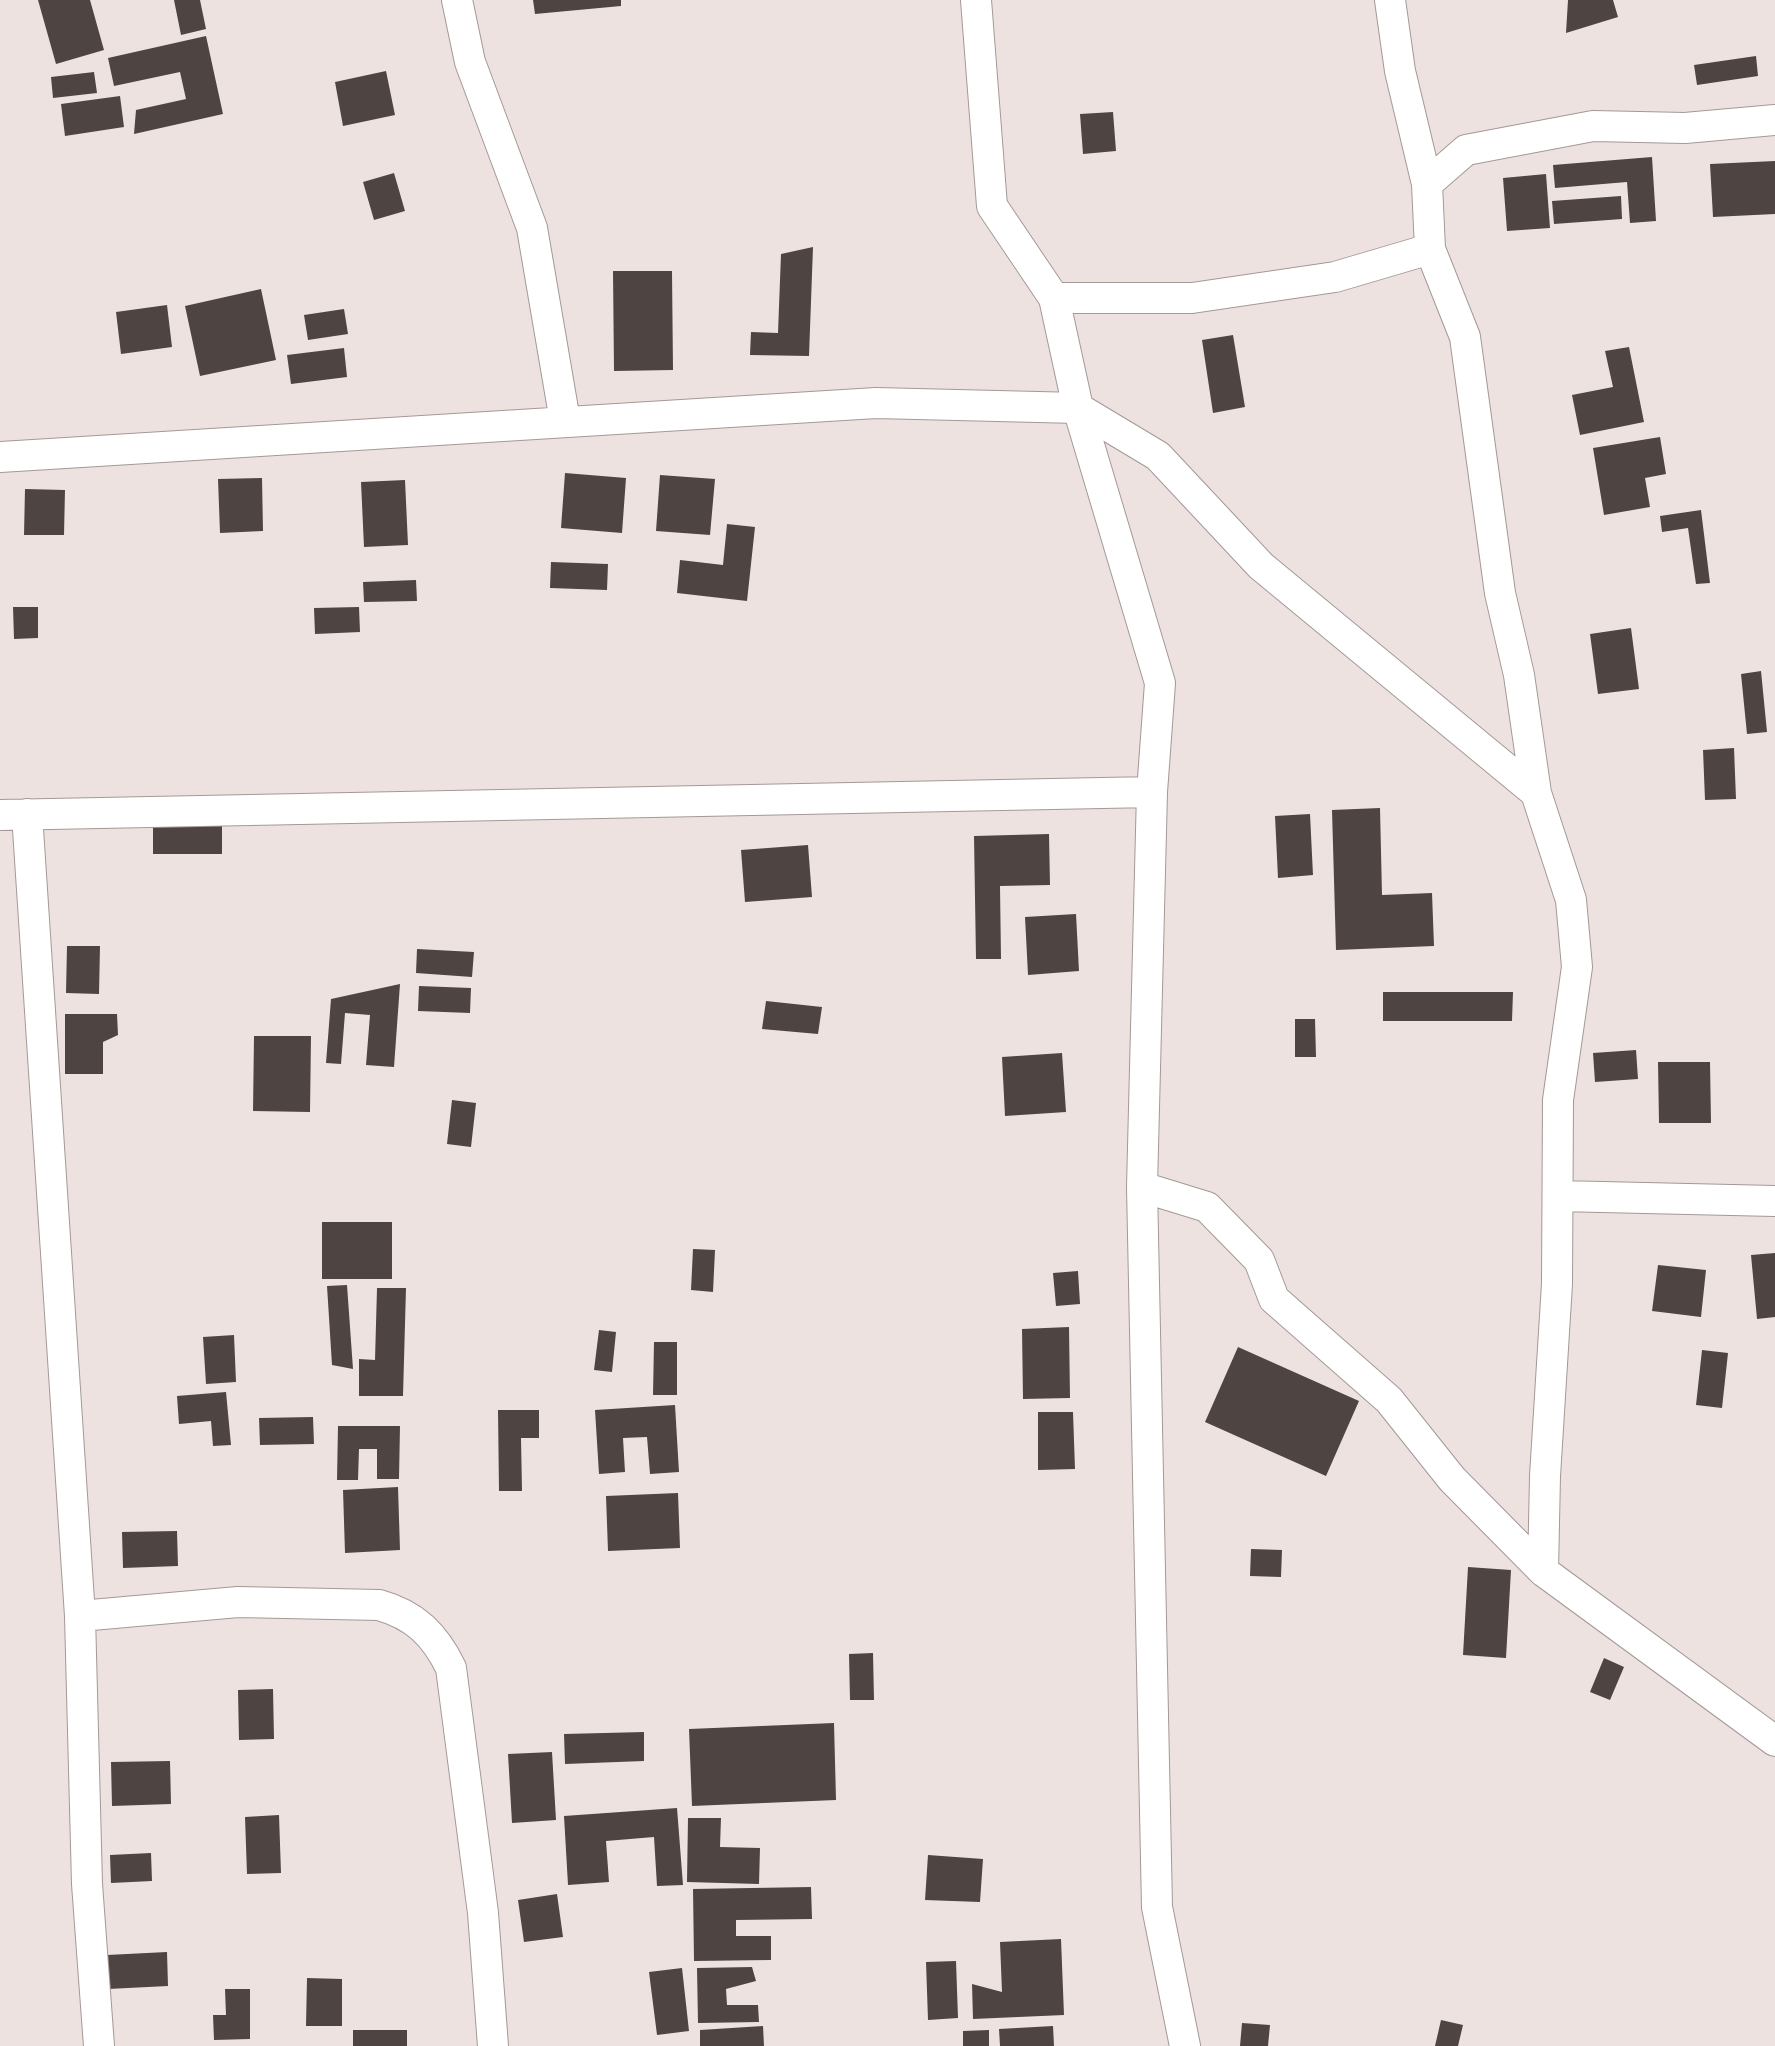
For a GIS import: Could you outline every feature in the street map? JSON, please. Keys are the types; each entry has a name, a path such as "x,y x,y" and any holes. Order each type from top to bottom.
{"street":[{"path":"457,0 470,62 532,228 565,421"},
{"path":"976,0 992,206 1054,298 1078,408 1160,683 1152,792 1142,1187 1157,1907 1185,2046"},
{"path":"1390,0 1400,71 1427,184 1430,249 1465,337 1500,593 1519,675 1536,793 1571,900 1577,967 1558,1100 1557,1284 1545,1476 1543,1571"},
{"path":"1427,184 1466,150 1593,126 1685,128 1775,120"},
{"path":"1054,298 1192,298 1335,277 1430,249"},
{"path":"0,457 876,403 1078,408 1158,456 1261,566 1536,793"},
{"path":"99,2046 87,1884 80,1616 14,814 1152,792"},
{"path":"1142,1187 1207,1207 1259,1260 1274,1299 1389,1400 1452,1479 1543,1571 1775,1741"},
{"path":"1558,1196 1775,1201"},
{"path":"80,1616 238,1602 379,1605 401,1611 433,1636 451,1668 483,1913 493,2046"},
{"path":"1745,1717 1775,1721"}],"building":[{"path":"38,0 90,0 104,50 56,64"},
{"path":"174,0 200,0 206,29 181,35"},
{"path":"533,0 621,0 621,6 535,14"},
{"path":"1568,0 1613,0 1618,17 1566,33"},
{"path":"206,36 223,114 134,134 136,110 186,99 180,72 114,86 108,58"},
{"path":"1756,56 1758,76 1697,85 1694,65"},
{"path":"386,71 395,115 343,126 335,82"},
{"path":"94,72 97,93 53,98 51,77"},
{"path":"120,96 124,127 65,136 61,104"},
{"path":"1113,112 1116,151 1083,154 1080,114"},
{"path":"1652,157 1656,221 1630,223 1627,182 1555,188 1553,165"},
{"path":"1775,161 1775,214 1713,217 1710,164"},
{"path":"394,173 405,211 374,220 363,182"},
{"path":"1546,174 1550,228 1507,231 1503,178"},
{"path":"1621,196 1622,219 1554,224 1552,201"},
{"path":"813,247 809,356 750,355 751,332 778,333 781,254"},
{"path":"613,271 672,271 673,370 614,371"},
{"path":"261,289 276,360 200,376 185,306"},
{"path":"167,305 172,347 121,354 116,312"},
{"path":"344,309 348,334 308,340 304,315"},
{"path":"1233,335 1245,407 1213,413 1202,340"},
{"path":"1629,347 1644,422 1580,435 1572,395 1613,387 1605,351"},
{"path":"344,348 347,377 291,384 287,355"},
{"path":"1660,437 1666,474 1645,478 1650,507 1604,515 1593,448"},
{"path":"565,473 626,478 622,533 561,528"},
{"path":"660,475 715,479 710,535 656,531"},
{"path":"262,478 263,531 220,533 218,479"},
{"path":"405,480 408,545 364,547 361,482"},
{"path":"25,489 65,490 64,535 24,535"},
{"path":"1701,510 1710,583 1696,584 1688,528 1662,532 1660,516"},
{"path":"727,524 755,527 747,601 677,593 680,560 723,565"},
{"path":"551,562 608,564 607,590 550,588"},
{"path":"416,580 417,601 364,602 363,582"},
{"path":"13,607 38,607 38,638 14,639"},
{"path":"359,607 360,632 315,634 314,608"},
{"path":"1631,628 1639,689 1598,694 1590,634"},
{"path":"1761,671 1767,732 1747,734 1741,674"},
{"path":"1734,748 1736,799 1705,800 1703,750"},
{"path":"1380,808 1382,895 1432,893 1434,946 1336,950 1332,810"},
{"path":"1310,814 1313,875 1278,878 1275,816"},
{"path":"153,826 222,826 222,854 153,854"},
{"path":"1049,834 1050,885 1000,886 1001,959 976,959 974,836"},
{"path":"808,845 812,897 745,902 741,850"},
{"path":"1076,914 1079,971 1028,975 1025,917"},
{"path":"67,946 100,946 99,994 66,993"},
{"path":"417,949 474,952 472,977 416,973"},
{"path":"400,984 394,1067 366,1065 370,1015 345,1013 341,1064 326,1063 331,999"},
{"path":"419,986 471,988 470,1013 418,1011"},
{"path":"1383,992 1513,992 1512,1021 1383,1021"},
{"path":"766,1001 822,1007 818,1034 762,1029"},
{"path":"65,1014 117,1014 118,1035 103,1042 103,1074 65,1074"},
{"path":"1295,1019 1315,1019 1316,1057 1295,1057"},
{"path":"254,1036 311,1036 310,1112 253,1111"},
{"path":"1636,1050 1638,1079 1595,1082 1593,1053"},
{"path":"1062,1053 1066,1112 1005,1116 1002,1057"},
{"path":"1658,1062 1710,1062 1711,1123 1659,1123"},
{"path":"452,1100 476,1103 471,1147 447,1144"},
{"path":"322,1222 392,1222 392,1279 322,1279"},
{"path":"693,1249 715,1250 713,1292 691,1290"},
{"path":"1775,1253 1775,1317 1757,1319 1751,1255"},
{"path":"1658,1265 1706,1270 1701,1317 1652,1311"},
{"path":"1078,1271 1080,1304 1056,1306 1053,1273"},
{"path":"347,1285 353,1369 332,1365 327,1286"},
{"path":"377,1288 406,1288 403,1396 359,1396 359,1359 375,1360"},
{"path":"1069,1327 1070,1398 1023,1399 1022,1329"},
{"path":"599,1330 616,1332 612,1372 594,1370"},
{"path":"234,1335 236,1382 206,1384 203,1337"},
{"path":"654,1342 677,1342 677,1395 653,1395"},
{"path":"1238,1347 1359,1401 1326,1476 1205,1422"},
{"path":"1702,1350 1728,1353 1722,1408 1696,1405"},
{"path":"226,1392 231,1445 213,1446 211,1421 179,1424 177,1396"},
{"path":"675,1405 679,1472 650,1474 647,1437 623,1438 625,1472 599,1474 595,1410"},
{"path":"498,1410 539,1410 539,1438 521,1438 522,1491 499,1491"},
{"path":"1038,1412 1073,1412 1075,1469 1038,1470"},
{"path":"313,1417 314,1444 260,1445 259,1418"},
{"path":"338,1426 400,1426 399,1479 377,1479 377,1449 359,1449 358,1480 337,1480"},
{"path":"398,1487 400,1550 345,1553 343,1490"},
{"path":"678,1493 680,1548 608,1551 606,1496"},
{"path":"177,1531 178,1566 123,1568 122,1532"},
{"path":"1251,1549 1282,1550 1281,1577 1250,1576"},
{"path":"1468,1567 1511,1570 1506,1658 1463,1655"},
{"path":"873,1653 874,1700 850,1700 849,1654"},
{"path":"1604,1658 1624,1667 1610,1700 1590,1692"},
{"path":"273,1689 274,1739 239,1740 238,1690"},
{"path":"834,1723 836,1800 692,1806 689,1729"},
{"path":"644,1732 644,1761 565,1764 564,1734"},
{"path":"552,1752 556,1820 512,1823 508,1754"},
{"path":"170,1761 171,1804 112,1806 111,1762"},
{"path":"677,1808 683,1885 657,1886 654,1837 606,1841 609,1882 568,1885 564,1816"},
{"path":"279,1815 281,1873 247,1874 245,1817"},
{"path":"688,1818 721,1818 720,1847 760,1848 759,1884 687,1882"},
{"path":"151,1853 152,1881 111,1883 110,1855"},
{"path":"928,1855 983,1859 980,1902 925,1900"},
{"path":"811,1887 812,1919 736,1920 736,1936 771,1936 771,1960 694,1961 693,1889"},
{"path":"557,1894 563,1937 524,1942 518,1900"},
{"path":"1061,1939 1064,2015 973,2019 972,1984 1002,1992 1000,1942"},
{"path":"167,1952 168,1986 108,1989 107,1955"},
{"path":"956,1961 958,2018 928,2020 926,1962"},
{"path":"752,1967 756,1981 726,1989 727,2005 758,2005 759,2022 698,2023 697,1968"},
{"path":"682,1968 689,2031 657,2035 649,1972"},
{"path":"307,1978 342,1979 342,2026 306,2026"},
{"path":"225,1989 250,1989 250,2039 214,2040 213,2015 226,2015"},
{"path":"1441,2020 1463,2025 1458,2046 1435,2046"},
{"path":"1242,2023 1270,2025 1268,2046 1240,2046"},
{"path":"763,2026 764,2046 700,2046 700,2030"},
{"path":"1053,2026 1054,2046 1000,2046 999,2029"},
{"path":"353,2030 407,2030 407,2046 353,2046"},
{"path":"989,2030 989,2046 963,2046 963,2031"}]}
